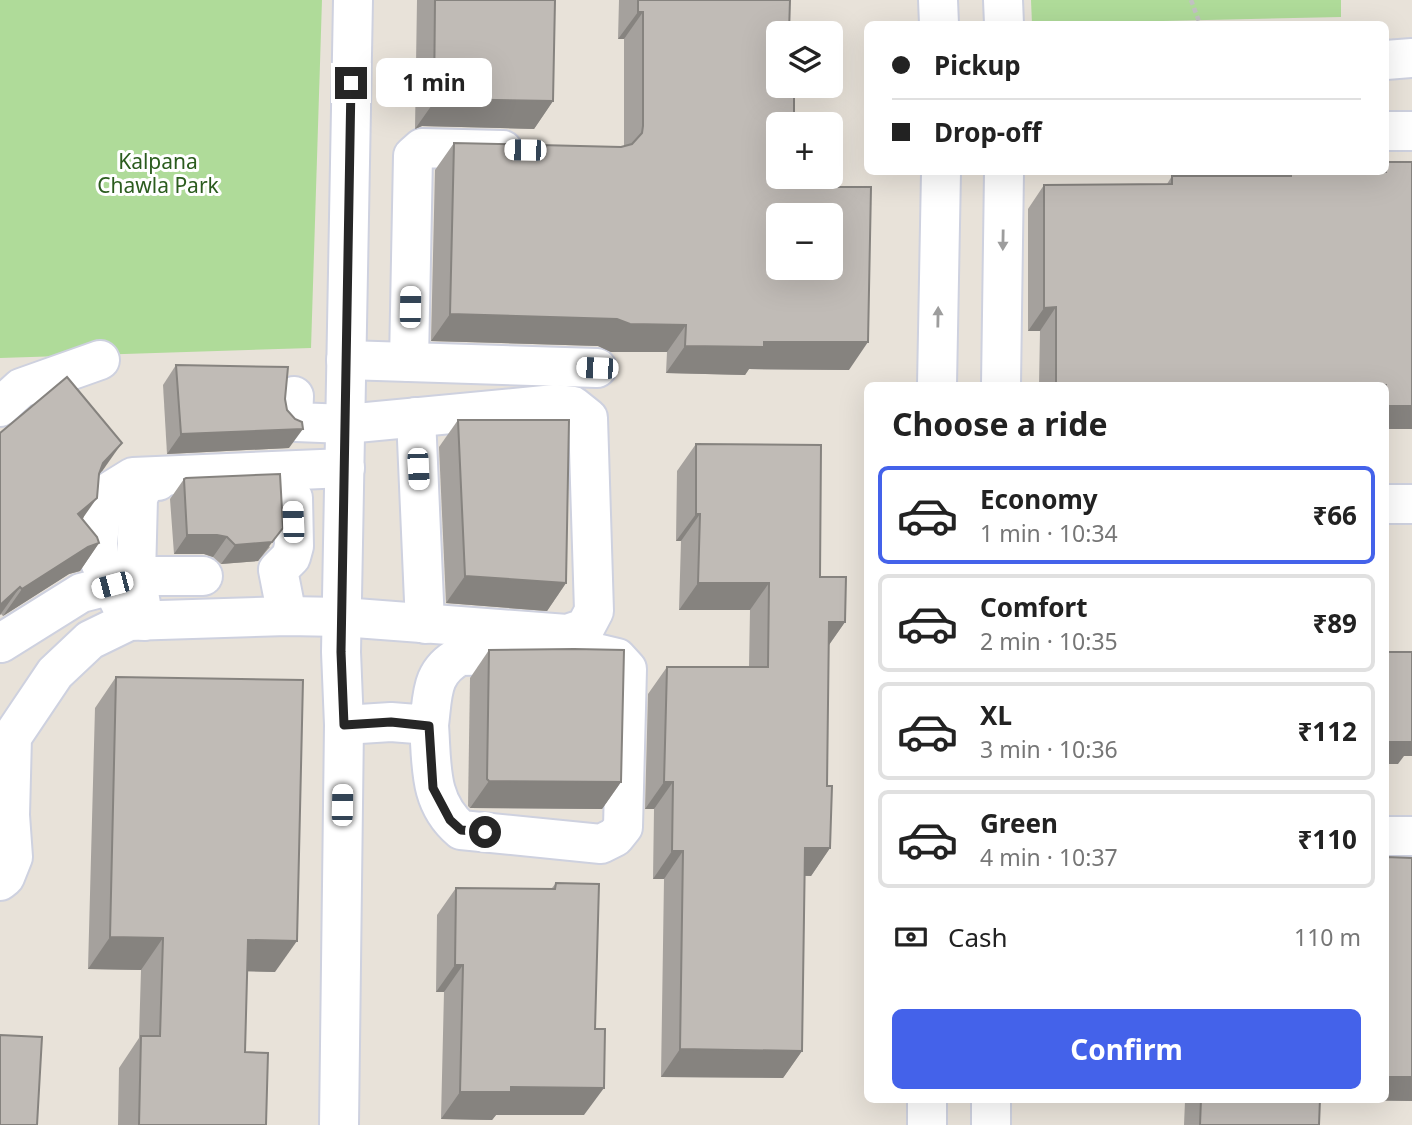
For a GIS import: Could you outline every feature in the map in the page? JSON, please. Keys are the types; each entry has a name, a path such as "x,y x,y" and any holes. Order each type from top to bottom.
{"street":[{"path":"338,1125 344,725 342,617 353,0"},
{"path":"938,0 939,21"},
{"path":"1003,0 1004,21"},
{"path":"1389,60 1412,58"},
{"path":"1389,131 1412,131"},
{"path":"409,362 413,156 422,148 533,150"},
{"path":"937,382 940,175"},
{"path":"1001,382 1004,175"},
{"path":"0,407 21,388 100,360"},
{"path":"346,360 597,368"},
{"path":"0,881 5,877 13,857 10,815 12,737 55,673 90,640 136,621 287,616 342,617 567,634 585,628 594,611 588,418 573,405 555,404 346,424 296,422 293,420 294,396"},
{"path":"416,417 425,624"},
{"path":"124,580 100,562 98,544 102,503 111,490 133,477 345,468"},
{"path":"136,621 124,580 138,498 146,481 159,481"},
{"path":"287,616 278,570 291,557 294,546 293,498"},
{"path":"1389,503 1412,504"},
{"path":"44,691 0,642 81,593 124,580 203,576"},
{"path":"596,653 617,658 627,669 623,827 615,837 601,844 461,830 450,820 433,788 429,726 436,677 447,662 460,656 596,653"},
{"path":"344,725 391,722 429,726"},
{"path":"1389,836 1412,836"},
{"path":"927,1103 927,1125"},
{"path":"991,1103 991,1125"}],"path":[{"path":"1191,0 1199,21"}],"green space":[{"name":"Kalpana Chawla Park","path":"0,0 322,0 311,348 0,358"},
{"path":"1031,0 1341,0 1341,17 1032,21"}],"building":[{"path":"435,0 555,0 553,101 442,99 434,102"},
{"path":"638,0 790,0 789,21 766,21 766,98 794,98 794,112 766,112 766,189 871,187 868,342 764,342 764,347 685,346 686,325 630,324 617,319 450,314 454,143 621,147 632,144 642,133 643,126 643,12 638,12"},
{"path":"1389,162 1412,162 1412,406 1389,406 1389,382 1056,382 1056,307 1044,308 1044,185 1172,184 1172,176 1389,175"},
{"path":"176,365 288,367 285,399 287,410 302,422 303,429 181,434"},
{"path":"67,377 122,443 103,463 97,498 78,514 99,543 88,547 22,589 20,587 0,605 0,433"},
{"path":"458,420 569,420 566,583 465,576"},
{"path":"696,444 821,445 820,577 846,577 845,622 829,622 827,786 832,786 830,848 805,848 802,1051 680,1049 683,851 672,851 673,782 664,782 667,667 768,667 769,583 698,583 700,514 696,514"},
{"path":"280,474 283,528 272,542 235,545 227,537 187,535 184,479"},
{"path":"489,650 624,650 621,782 489,781"},
{"path":"1389,652 1412,652 1412,742 1389,742"},
{"path":"116,677 303,680 297,941 248,940 245,1052 268,1053 266,1125 139,1125 141,1036 160,1036 163,938 110,937"},
{"path":"1389,857 1412,858 1412,1077 1389,1077"},
{"path":"556,883 599,884 595,1029 605,1029 604,1088 511,1087 511,1092 460,1092 463,965 455,965 456,888 555,889"},
{"path":"0,1035 42,1037 37,1125 0,1125"},
{"path":"1201,1103 1320,1103 1319,1125 1200,1125"}],"route":[{"path":"351,83 341,652 344,725 391,722 429,726 433,788 450,820 461,830 485,832"}]}
